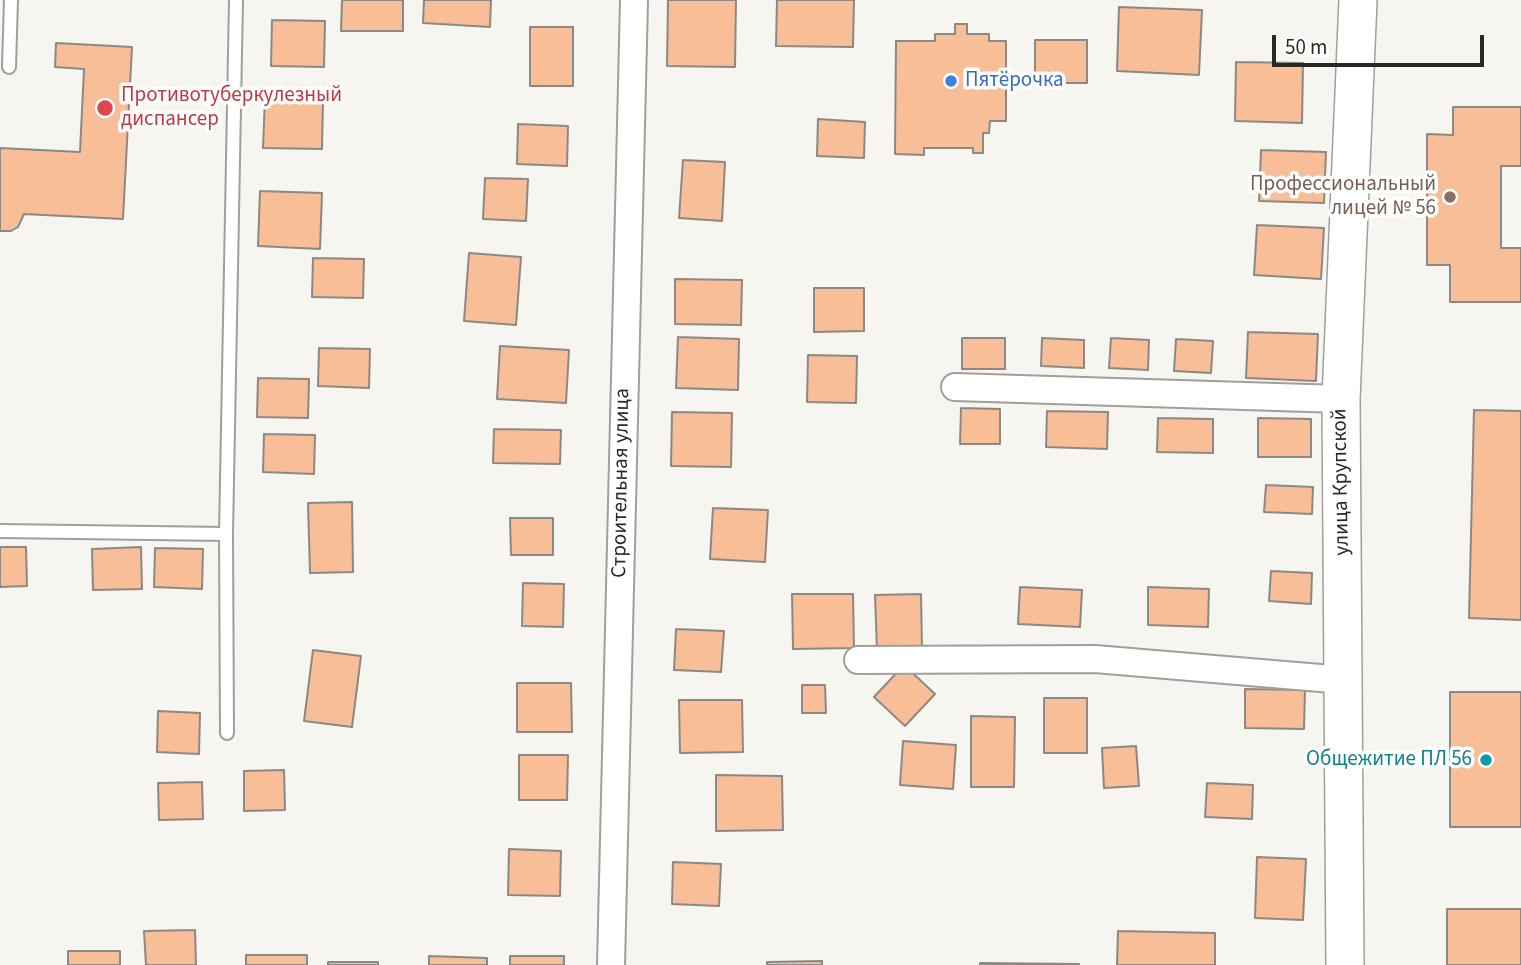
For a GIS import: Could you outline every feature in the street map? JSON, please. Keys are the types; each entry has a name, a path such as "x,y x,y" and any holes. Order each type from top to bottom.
{"street":[{"name":"Строительная улица","path":"611,965 634,0"},
{"name":"улица Крупской","path":"1345,965 1341,399 1358,0"},
{"path":"955,387 1341,399"},
{"path":"858,660 1096,659 1344,680"}],"lane":[{"path":"9,67 11,0"},
{"path":"227,733 226,534 236,0"},
{"path":"0,531 226,534"}],"building":[{"path":"342,0 403,0 403,31 341,31"},
{"path":"424,0 491,0 490,27 423,23"},
{"path":"668,0 736,0 735,67 667,66"},
{"path":"777,0 854,0 853,47 776,46"},
{"path":"1119,7 1202,10 1199,75 1117,71"},
{"path":"272,20 325,21 324,67 271,66"},
{"name":"Пятёрочка","path":"955,24 967,24 967,34 989,34 989,41 1006,41 1006,121 990,121 989,133 983,133 983,153 973,153 973,148 924,148 924,155 895,154 896,41 935,41 935,34 955,34"},
{"path":"530,27 573,27 573,86 530,86"},
{"path":"1035,40 1087,40 1087,83 1035,83"},
{"name":"Противотуберкулезный диспансер","path":"56,43 132,47 123,219 24,214 18,227 11,231 0,231 0,148 80,152 84,69 55,67"},
{"path":"1236,62 1303,63 1302,123 1235,121"},
{"path":"265,98 323,99 322,149 263,148"},
{"path":"1453,107 1521,107 1521,166 1501,166 1501,248 1521,248 1521,302 1450,302 1450,265 1427,265 1427,134 1453,135"},
{"path":"818,119 865,122 864,158 817,156"},
{"path":"518,124 568,126 567,166 517,164"},
{"path":"1261,150 1326,152 1324,203 1259,201"},
{"path":"683,160 725,162 722,221 679,218"},
{"path":"485,178 528,179 526,221 483,219"},
{"path":"260,191 322,193 320,249 258,246"},
{"path":"1257,225 1324,228 1321,279 1254,275"},
{"path":"469,253 521,257 516,325 464,321"},
{"path":"313,258 364,259 363,298 312,297"},
{"path":"675,279 742,280 741,325 675,324"},
{"path":"814,288 864,288 864,331 814,332"},
{"path":"1248,332 1318,334 1316,381 1246,378"},
{"path":"678,337 739,339 738,390 676,388"},
{"path":"962,338 1005,338 1005,369 962,369"},
{"path":"1042,338 1084,340 1084,368 1041,366"},
{"path":"1111,338 1149,340 1148,370 1109,368"},
{"path":"1176,339 1213,341 1211,373 1174,371"},
{"path":"500,346 569,350 566,403 497,399"},
{"path":"319,348 370,349 369,388 318,386"},
{"path":"808,355 857,356 856,403 807,402"},
{"path":"258,378 309,379 308,418 257,417"},
{"path":"961,408 1000,409 1000,444 960,444"},
{"path":"1474,410 1521,411 1521,620 1469,618"},
{"path":"1047,411 1108,412 1107,449 1046,447"},
{"path":"672,412 732,413 731,467 671,466"},
{"path":"1158,418 1213,419 1213,453 1157,452"},
{"path":"1258,418 1311,419 1311,457 1258,457"},
{"path":"494,429 561,430 560,464 493,463"},
{"path":"264,434 315,435 314,474 263,472"},
{"path":"1266,485 1313,487 1312,514 1264,512"},
{"path":"352,502 353,572 310,573 308,503"},
{"path":"713,508 768,510 765,562 710,559"},
{"path":"510,518 553,518 553,555 511,555"},
{"path":"0,547 26,547 27,586 0,587"},
{"path":"141,547 142,589 93,590 92,549"},
{"path":"155,548 203,549 202,589 154,587"},
{"path":"1271,571 1312,573 1311,604 1269,601"},
{"path":"523,583 564,584 563,627 522,626"},
{"path":"1020,587 1082,590 1080,627 1018,624"},
{"path":"1148,587 1209,589 1208,627 1148,625"},
{"path":"792,594 853,594 854,648 793,649"},
{"path":"921,594 922,649 877,650 875,595"},
{"path":"676,629 724,631 721,672 674,670"},
{"path":"313,650 361,656 352,727 304,721"},
{"path":"904,665 935,694 905,726 874,697"},
{"path":"517,683 571,683 572,732 517,732"},
{"path":"802,685 825,685 826,713 802,713"},
{"path":"1245,689 1305,690 1304,729 1245,728"},
{"name":"Общежитие ПЛ 56","path":"1450,692 1521,692 1521,827 1450,827"},
{"path":"1044,698 1087,698 1087,753 1044,753"},
{"path":"679,700 742,700 743,752 680,753"},
{"path":"158,711 200,713 199,754 157,752"},
{"path":"971,716 1015,717 1014,787 971,787"},
{"path":"903,741 956,745 953,789 900,785"},
{"path":"1136,746 1139,786 1104,788 1102,748"},
{"path":"519,755 568,755 567,800 519,800"},
{"path":"284,770 285,810 244,811 244,771"},
{"path":"716,775 782,776 783,830 716,831"},
{"path":"202,782 203,819 159,820 158,783"},
{"path":"1207,783 1253,785 1252,819 1205,817"},
{"path":"509,849 561,851 560,896 508,895"},
{"path":"1257,857 1306,859 1303,920 1255,918"},
{"path":"673,862 721,864 719,906 672,904"},
{"path":"1447,909 1521,909 1521,965 1447,965"},
{"path":"195,930 196,965 146,965 144,931"},
{"path":"1118,931 1215,933 1215,965 1117,965"},
{"path":"68,951 120,951 120,965 68,965"},
{"path":"246,955 307,955 307,965 246,965"},
{"path":"429,956 487,958 487,965 429,965"},
{"path":"510,956 564,956 564,965 510,965"},
{"path":"822,961 822,965 767,965 767,962"},
{"path":"328,962 378,962 378,965 328,965"},
{"path":"1079,964 1079,965 980,965"}],"place":[{"name":"Пятёрочка","path":"951,81"},
{"name":"Противотуберкулезный диспансер","path":"105,108"},
{"name":"Профессиональный лицей № 56","path":"1450,197"},
{"name":"Общежитие ПЛ 56","path":"1486,760"}]}
